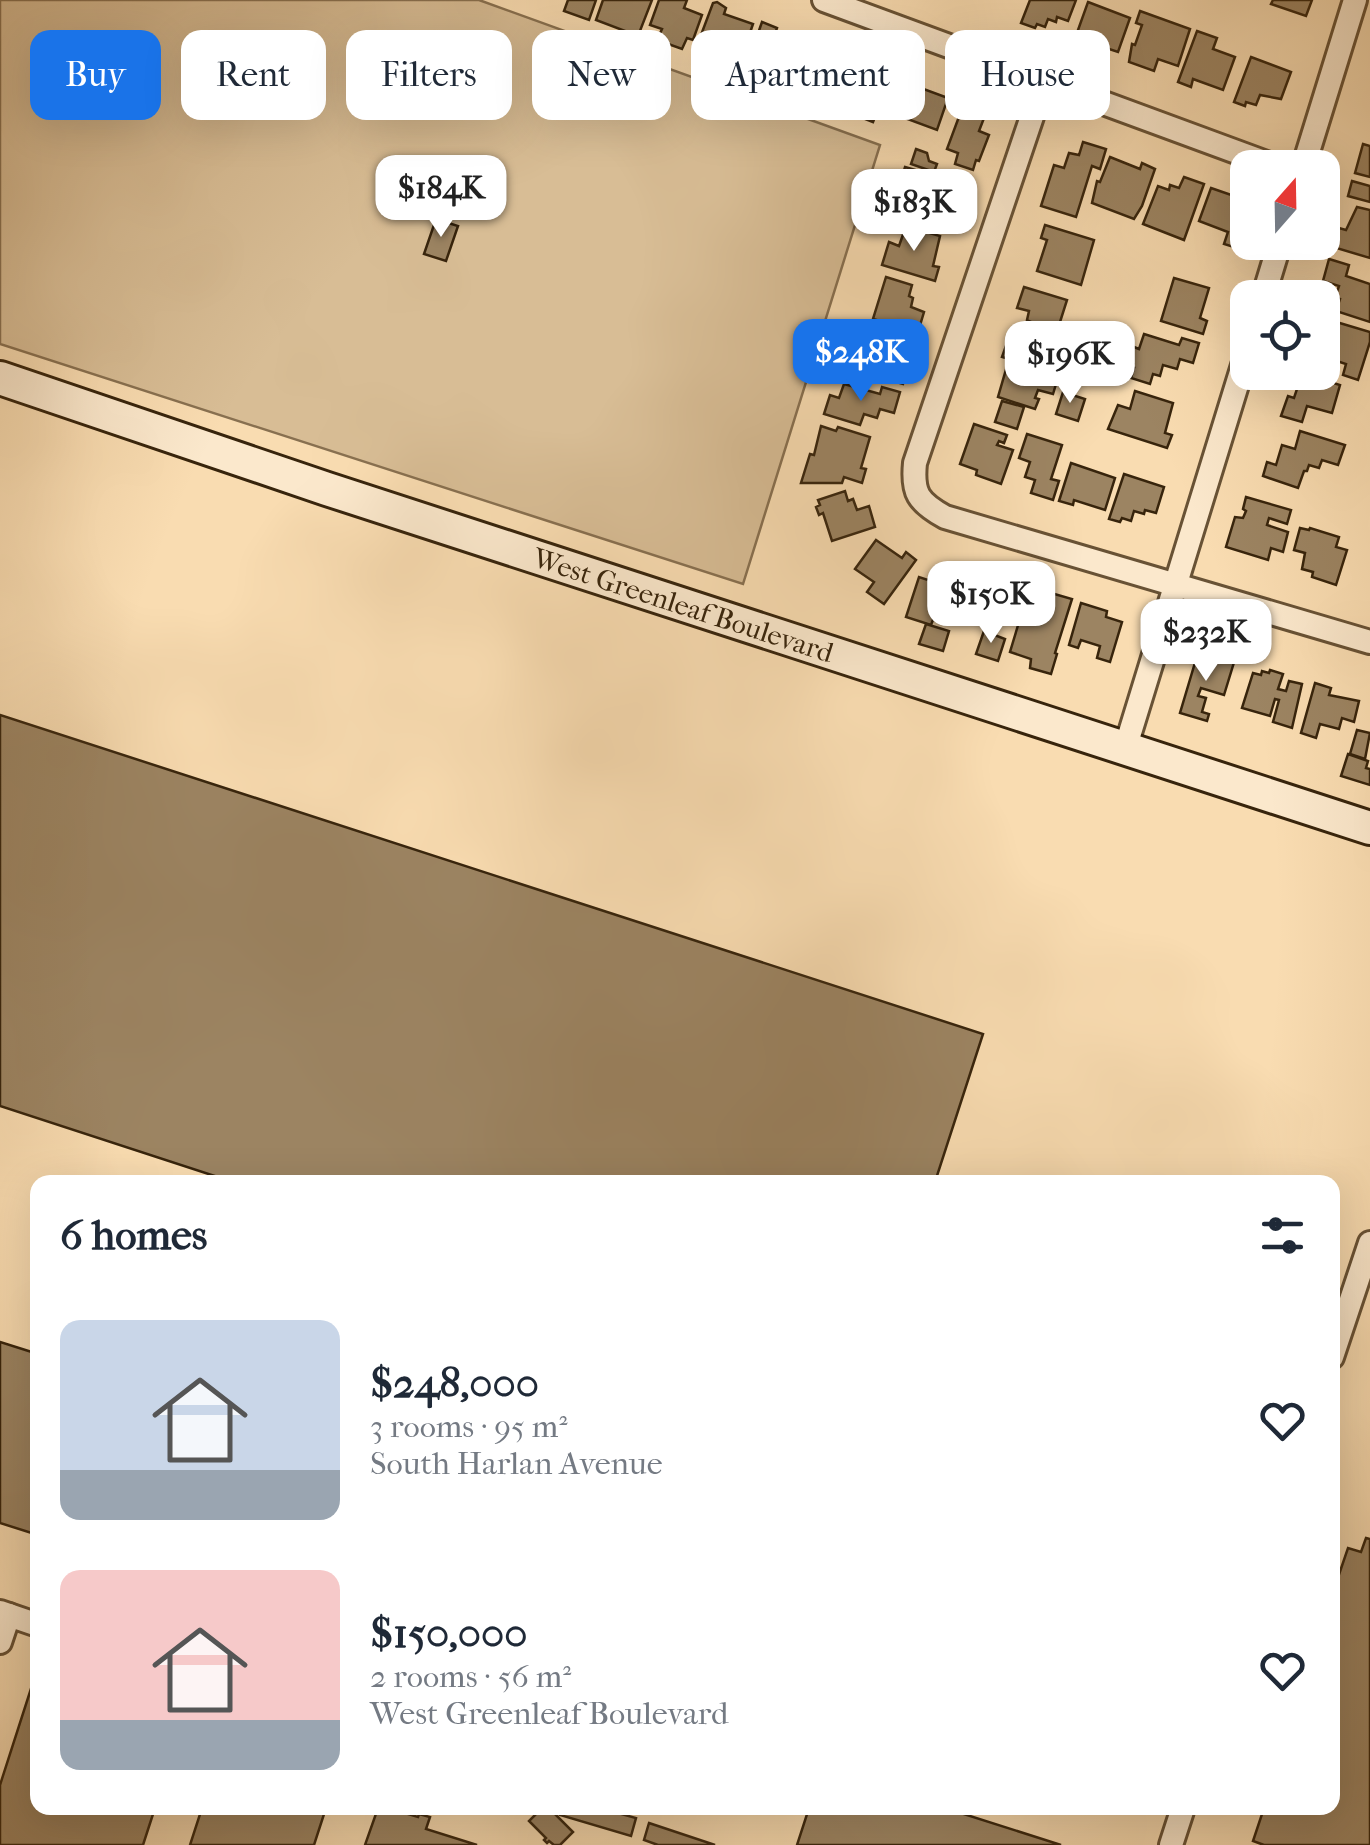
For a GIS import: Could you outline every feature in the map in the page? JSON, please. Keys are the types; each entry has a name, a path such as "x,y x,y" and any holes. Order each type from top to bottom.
{"street":[{"path":"824,0 945,45"},
{"path":"1309,150 1355,0"},
{"path":"1110,105 1231,150"},
{"path":"1031,120 916,462 913,486 926,507 945,517 1370,642"},
{"name":"West Greenleaf Boulevard","path":"0,378 326,490 1370,828"},
{"path":"1124,749 1235,390"},
{"path":"1340,1333 1370,1244"},
{"path":"0,1642 4,1614 30,1622"},
{"path":"1171,1845 1181,1815"}],"shaded area":[{"path":"0,0 479,0 562,30 532,30 532,120 671,120 671,69 691,77 691,120 811,120 880,145 743,584 0,344"}],"building":[{"path":"568,0 596,0 589,20 564,11"},
{"path":"603,0 652,0 640,30 622,30 596,20"},
{"path":"659,0 687,0 684,8 702,15 682,49 671,45 671,30 650,25"},
{"path":"1030,0 1076,0 1068,21 1057,17 1056,22 1048,19 1045,27 1037,24 1035,28 1021,23"},
{"path":"1273,0 1312,0 1306,16 1271,4"},
{"path":"1088,2 1130,18 1118,52 1110,49 1110,30 1078,30"},
{"path":"713,3 726,8 724,14 753,24 751,30 703,30"},
{"path":"1140,11 1190,29 1178,66 1158,59 1154,71 1129,62 1132,44 1135,45 1142,25 1136,23"},
{"path":"762,22 777,28 776,30 759,30"},
{"path":"1197,31 1217,38 1213,49 1235,57 1223,90 1193,79 1191,87 1178,82"},
{"path":"1251,57 1291,72 1281,99 1260,95 1256,105 1234,102"},
{"path":"925,90 945,97 937,130 910,120 925,120"},
{"path":"958,120 983,120 979,131 989,135 973,170 955,164 958,153 947,149"},
{"path":"1083,142 1106,149 1100,169 1092,166 1076,217 1041,206 1054,165 1064,168 1069,153 1079,155"},
{"path":"1363,144 1370,146 1370,177 1355,173"},
{"path":"916,149 927,153 929,161 937,164 934,172 911,164"},
{"path":"1110,157 1140,169 1142,163 1155,169 1134,219 1092,203 1097,181 1100,182"},
{"path":"905,167 950,180 944,199 956,203 949,228 892,211"},
{"path":"1184,177 1204,184 1184,240 1143,224 1158,186 1179,188"},
{"path":"1352,181 1370,186 1370,202 1348,196"},
{"path":"1211,188 1230,195 1230,246 1224,244 1228,232 1199,221"},
{"path":"1357,207 1370,210 1370,258 1340,249 1340,228 1346,230"},
{"path":"436,219 458,226 446,261 424,254"},
{"path":"1045,225 1094,240 1081,285 1037,271 1047,240 1041,238"},
{"path":"906,226 940,236 933,266 939,267 935,281 882,265 889,242 899,246"},
{"path":"1329,260 1349,265 1346,276 1370,284 1370,322 1340,312 1340,280 1323,280"},
{"path":"886,277 912,285 911,307 924,312 918,332 873,319"},
{"path":"1174,278 1209,288 1200,318 1207,321 1203,334 1161,321"},
{"path":"1024,287 1067,300 1054,341 1028,333 1029,311 1017,308"},
{"path":"1340,323 1370,332 1358,380 1343,375 1346,364 1340,362"},
{"path":"875,329 910,340 900,370 907,372 903,384 862,372"},
{"path":"1144,334 1179,345 1182,338 1199,343 1193,363 1180,359 1177,369 1163,365 1160,376 1153,374 1150,384 1131,378 1133,364 1124,362 1129,345 1139,349"},
{"path":"1007,343 1063,361 1053,394 1038,390 1035,409 998,397 1009,359 1002,357"},
{"path":"844,384 880,394 882,387 900,392 894,413 880,409 877,418 864,414 860,425 824,414 830,395 839,398"},
{"path":"1297,390 1339,390 1332,413 1307,406 1302,422 1281,416 1288,396 1294,398"},
{"path":"1135,391 1173,403 1165,433 1172,435 1167,448 1108,429 1118,405 1130,409"},
{"path":"1063,392 1085,399 1078,421 1056,414"},
{"path":"1002,401 1024,407 1017,429 995,422"},
{"path":"974,424 1007,435 1004,443 999,441 997,445 1013,450 1001,484 960,464"},
{"path":"821,426 870,437 861,468 866,469 862,483 844,477 842,483 801,483"},
{"path":"1300,431 1345,445 1338,465 1322,460 1319,468 1309,465 1298,488 1263,476 1267,462 1276,465 1282,445 1295,449"},
{"path":"1027,434 1062,445 1051,479 1059,481 1053,500 1031,493 1035,480 1025,477 1030,462 1019,458"},
{"path":"1071,463 1115,478 1105,510 1074,500 1073,505 1059,501"},
{"path":"1124,474 1164,487 1156,513 1134,511 1131,521 1109,519"},
{"path":"845,491 857,510 869,506 875,527 832,541 823,513 819,515 816,507 820,505 818,500"},
{"path":"1246,497 1291,510 1287,524 1269,518 1267,525 1288,532 1283,552 1271,548 1268,560 1226,547 1235,517 1243,518 1246,511"},
{"path":"1300,528 1339,537 1336,547 1347,550 1336,585 1302,569 1305,553 1294,550"},
{"path":"876,540 902,558 906,552 916,560 884,604 867,592 874,582 855,569"},
{"path":"944,570 966,577 953,617 936,612 931,625 906,617 919,577 940,584"},
{"path":"977,577 1008,587 1010,580 1023,585 1011,623 1000,619 997,629 977,623 980,613 967,609"},
{"path":"1051,593 1072,599 1051,674 1030,668 1031,659 1010,652 1025,602 1037,606 1038,601 1048,603"},
{"path":"1081,603 1107,611 1106,617 1122,622 1110,662 1097,658 1100,646 1081,640 1078,648 1069,645"},
{"path":"926,624 949,631 943,651 919,644"},
{"path":"984,631 1005,639 998,661 976,654"},
{"path":"1219,654 1235,659 1224,695 1201,688 1198,696 1206,698 1202,712 1209,714 1207,721 1180,713 1197,656 1214,661"},
{"path":"1262,671 1283,674 1278,689 1286,691 1289,681 1302,684 1292,728 1273,722 1279,700 1275,699 1270,716 1242,708 1253,673 1261,675"},
{"path":"1315,683 1331,688 1329,695 1359,701 1354,722 1342,718 1339,729 1320,724 1316,738 1301,733"},
{"path":"0,715 983,1034 937,1175 212,1175 0,1106"},
{"path":"1357,730 1370,733 1365,759 1350,754"},
{"path":"1348,754 1368,761 1370,785 1341,776"},
{"path":"0,1342 30,1351 30,1532 0,1523"},
{"path":"1366,1538 1370,1539 1370,1845 1264,1845 1253,1841 1262,1815 1340,1815 1340,1572 1348,1548 1361,1552"},
{"path":"30,1692 30,1815 153,1815 143,1845 0,1845 0,1785"},
{"path":"200,1815 324,1815 314,1845 190,1845"},
{"path":"376,1815 423,1815 430,1817 426,1829 477,1845 365,1845"},
{"path":"535,1815 556,1815 573,1832 560,1845 554,1845 547,1843 529,1821"},
{"path":"560,1815 636,1818 631,1836"},
{"path":"807,1815 967,1815 1061,1845 797,1845"},
{"path":"649,1823 715,1845 658,1845 644,1840"}]}
